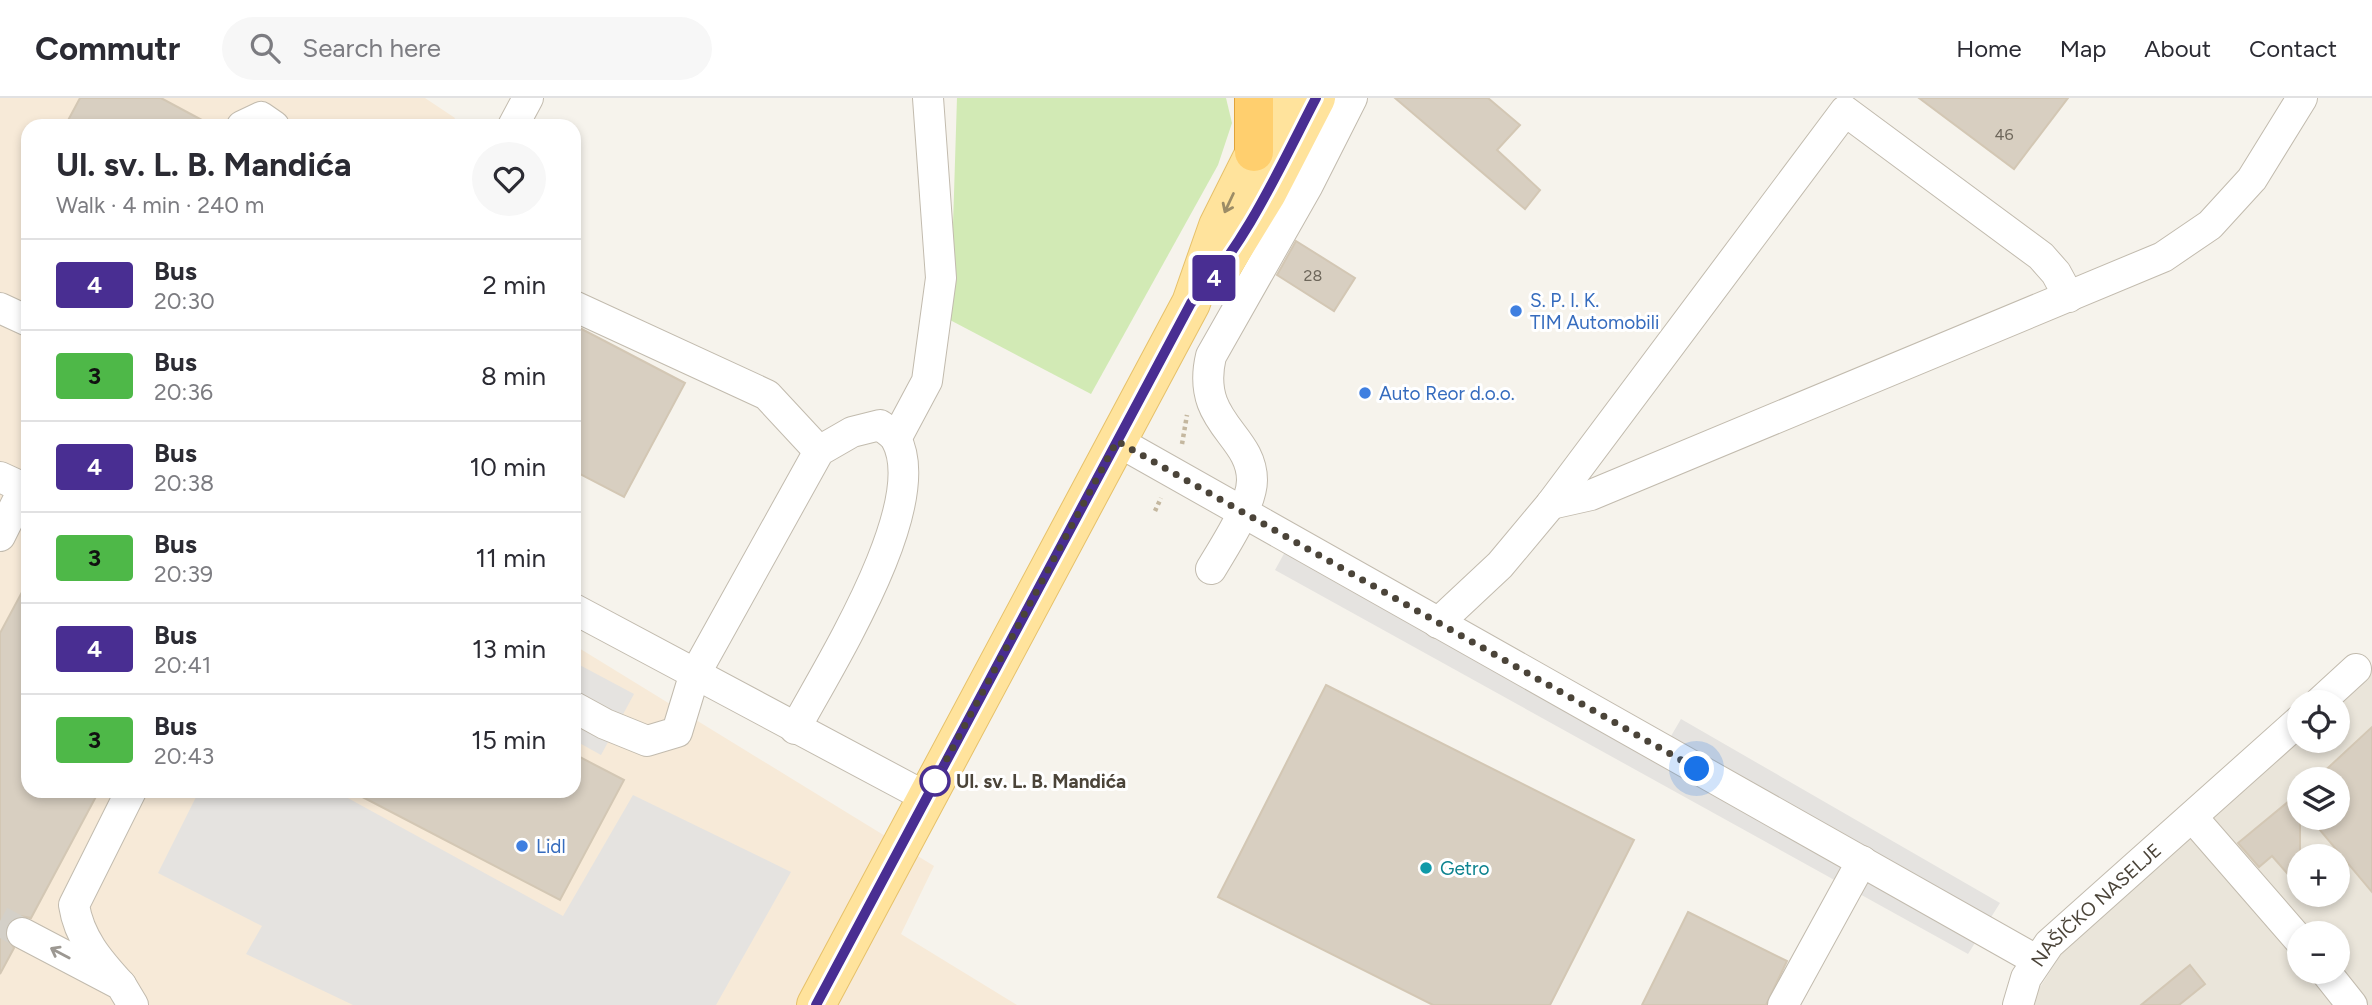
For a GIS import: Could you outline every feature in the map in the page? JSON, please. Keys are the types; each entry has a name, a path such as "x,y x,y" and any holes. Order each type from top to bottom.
{"highway":[{"path":"1254,98 1254,152"}],"main road":[{"path":"816,1005 1191,303 1218,226 1282,98"},
{"path":"1191,303 1217,275 1240,241 1316,98"}],"street":[{"path":"517,119 528,98"},
{"path":"896,439 927,381 941,278 928,98"},
{"path":"1211,569 1251,492 1250,467 1216,412 1208,392 1206,377 1211,356 1295,208 1352,98"},
{"path":"1551,504 1591,495 2164,257 2210,225 2252,179 2302,98"},
{"path":"1438,623 1500,565 1551,504 1845,111 2041,256 2056,273 2069,297"},
{"path":"0,308 21,318"},
{"path":"581,309 767,395 819,451"},
{"path":"581,711 647,741 677,732 694,676 819,451 852,432 880,425 896,439 903,471 895,527 873,584 794,729"},
{"path":"1117,441 2036,960"},
{"path":"0,536 17,485"},
{"path":"581,613 694,676 926,797"},
{"path":"2333,690 2356,669"},
{"name":"NAŠIČKO NASELJE","path":"2018,1005 2036,960 2049,943 2287,732"},
{"path":"127,995 98,960 81,932 74,905 128,798"},
{"path":"2193,818 2287,926"},
{"path":"1783,1005 1862,862"},
{"path":"22,933 127,995"},
{"path":"2335,984 2352,1005"}],"shaded area":[{"path":"0,98 425,98 454,119 21,119 21,798 581,798 581,649 934,866 901,934 1017,1005 0,1005"},
{"path":"1286,550 1657,760 1681,719 2000,903 1968,954 1275,570"},
{"path":"581,666 634,694 601,755 581,744"},
{"path":"2372,667 2372,1005 2033,1005 2035,995 2067,945 2287,751 2350,753 2350,690 2348,690"},
{"path":"633,795 791,872 716,1005 353,1005 246,954 262,926 158,873 196,798 348,798 563,916"}],"green space":[{"path":"957,98 1226,98 1232,123 1218,165 1091,394 950,320"}],"building":[{"path":"80,98 161,98 200,119 69,119"},
{"path":"1395,98 1488,98 1520,125 1497,150 1540,190 1525,209"},
{"path":"1919,98 2068,98 2014,169"},
{"path":"1296,241 1355,278 1334,311 1277,275"},
{"path":"581,329 685,383 624,497 581,475"},
{"path":"21,594 21,798 95,798 31,918 21,916 7,924 5,934 14,948 0,974 0,633"},
{"name":"Getro","path":"1326,685 1634,840 1550,1005 1433,1005 1218,897"},
{"path":"2372,727 2372,892 2350,866 2350,844 2332,844 2320,830 2350,830 2350,767 2329,767 2344,753 2350,753 2350,747"},
{"name":"Lidl","path":"581,758 624,780 560,900 364,798 581,798"},
{"path":"2287,803 2287,830 2300,830 2300,844 2287,844 2287,873 2272,856 2259,867 2238,843"},
{"path":"1688,912 1787,961 1766,1005 1642,1005"},
{"path":"2190,965 2205,984 2179,1005 2141,1005"}],"tunnel":[{"path":"0,921 22,933"}],"bus line":[{"name":"4","path":"816,1005 1191,303 1217,275 1240,241 1316,98"}],"place":[{"name":"S. P. I. K. TIM Automobili","path":"1516,311"},
{"name":"Auto Reor d.o.o.","path":"1365,393"},
{"name":"Ul. sv. L. B. Mandića","path":"935,781"},
{"name":"Lidl","path":"522,846"},
{"name":"Getro","path":"1426,868"}],"route":[{"path":"935,781 1117,441 1697,769"}]}
